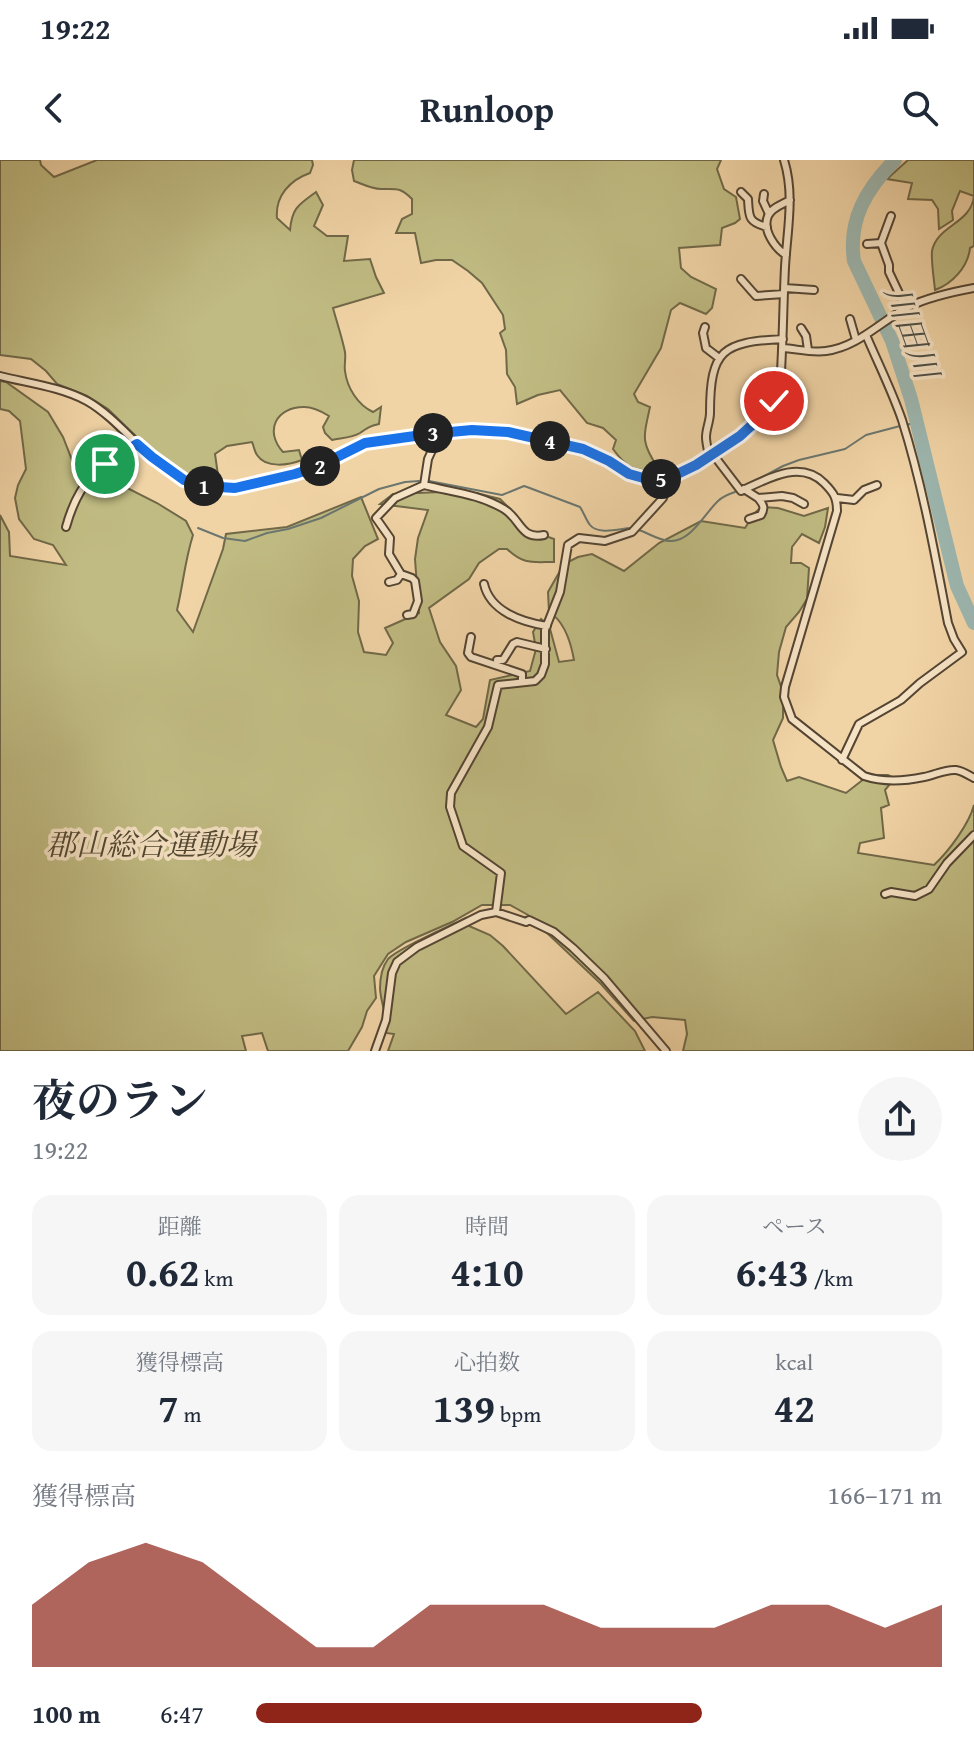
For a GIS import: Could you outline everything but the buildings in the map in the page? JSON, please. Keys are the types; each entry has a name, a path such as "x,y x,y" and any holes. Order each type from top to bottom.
{"street":[{"path":"0,376 67,392 88,401 152,457 184,480 204,486 235,488 295,474 319,466 365,443 472,430 508,432 583,449 629,474 647,479 667,479 681,474 740,436 763,415 780,387 790,200 784,160"},
{"path":"741,192 748,199 749,216 756,224 767,227"},
{"path":"764,194 763,201 769,214 767,227 776,249 786,255"},
{"path":"769,214 790,200"},
{"path":"891,216 881,243 889,272 906,308"},
{"path":"867,244 881,243"},
{"path":"741,279 756,296 814,290"},
{"path":"783,348 825,351 842,347 868,334 906,308 974,288"},
{"path":"850,319 856,340"},
{"path":"705,327 706,348 719,358"},
{"path":"801,328 808,350"},
{"path":"842,760 859,724 901,700 962,652 948,623 925,504 902,419 868,334"},
{"path":"783,339 750,341 722,354 716,362 706,435 711,454 741,491 799,471 812,473 837,498 837,511 785,687 784,697 792,719 842,760 875,780 924,777 960,770 974,778"},
{"path":"424,485 432,446 440,433"},
{"path":"66,527 72,504 81,489 105,464 137,444"},
{"path":"496,912 501,873 463,846 450,807 451,793 488,727 498,685 535,681 541,675 545,664 545,630 560,592 568,545 579,538 605,541 632,532 663,498 667,479"},
{"path":"407,615 413,614 417,607 415,581 401,574 389,554 390,538 376,518 395,498 424,485 473,494 515,517 524,532 540,537 544,535"},
{"path":"837,498 854,500 864,490 877,485"},
{"path":"744,489 763,504 761,515 749,519"},
{"path":"758,498 782,496 804,504"},
{"path":"389,582 397,580 401,574"},
{"path":"484,584 490,601 500,610 547,626"},
{"path":"471,637 468,653 471,657 522,674 522,682"},
{"path":"497,660 503,660 517,642 546,649"},
{"path":"885,894 915,896 929,889 947,863 974,835"},
{"path":"375,1051 386,1020 392,973 397,962 417,947 481,915 496,912 526,922 529,920 554,932 604,978 666,1051"}],"green space":[{"path":"0,160 40,160 41,165 54,177 97,160 312,160 310,173 296,180 281,196 277,218 290,230 297,208 316,192 323,205 314,226 327,236 348,236 344,261 370,259 384,293 333,308 345,352 348,384 368,409 373,412 381,407 379,424 354,436 332,440 323,427 329,416 311,408 294,408 280,416 274,436 283,452 299,450 302,460 284,464 266,462 257,455 252,442 227,446 215,454 219,482 186,476 146,446 108,409 87,396 57,384 31,359 0,355"},
{"path":"354,160 721,160 717,169 724,189 736,197 740,219 722,228 720,245 679,248 681,268 691,277 716,289 712,308 706,314 680,303 671,310 661,348 634,394 638,402 650,407 645,441 660,472 638,469 623,461 613,449 616,440 603,428 587,423 560,390 517,404 515,387 507,374 506,350 500,333 505,329 503,315 482,283 452,260 421,263 415,233 396,233 402,219 412,214 412,199 398,190 374,188 354,181"},
{"path":"908,160 974,160 974,196 960,191 952,211 953,220 939,229 938,209 932,200 908,199 912,183 887,179"},
{"path":"974,196 974,246 970,248 958,274 935,290 932,251 935,242 967,213"},
{"name":"郡山総合運動場","path":"0,381 6,382 48,412 72,460 186,521 193,535 177,610 193,632 226,534 287,527 361,497 378,539 365,546 353,559 352,576 359,601 358,632 364,652 386,655 393,643 385,628 419,613 415,559 418,538 428,510 380,504 393,494 441,492 476,493 500,499 526,529 554,539 554,562 529,562 507,549 499,549 479,563 469,579 429,608 440,642 456,666 461,690 446,715 476,727 483,719 490,680 530,671 536,649 533,632 541,619 549,625 559,662 574,660 563,627 549,612 548,592 564,564 592,554 624,571 659,543 701,521 745,528 761,507 778,508 804,516 828,508 819,543 802,534 792,547 791,563 801,563 809,568 807,599 786,627 779,652 777,675 783,692 783,718 773,740 787,781 799,777 846,793 869,775 888,775 902,782 890,784 885,790 889,805 881,808 884,838 860,843 858,853 934,865 958,837 974,805 974,1051 683,1051 687,1034 685,1020 652,1017 634,1021 601,984 528,915 510,905 482,905 388,954 374,976 376,998 348,1051 268,1051 262,1033 242,1036 246,1051 0,1051 0,515 9,532 10,556 66,565 53,545 34,539 19,519 15,498 26,469 20,421 9,411 0,409"},
{"path":"466,918 469,926 490,935 503,946 566,1014 598,992 635,1031 645,1051 388,1051 394,1034 386,1033 380,989 386,962 403,949"}],"waterway":[{"name":"川田川","path":"895,160 861,206 854,232 854,261 892,341 911,399 957,586 974,623"},
{"path":"906,425 917,422"},
{"path":"747,485 783,466 845,449 866,435 900,426"},
{"path":"198,528 223,538 245,541 321,518 379,489 419,481"},
{"path":"429,481 502,495 524,486 580,507 589,523 598,530 630,528"},
{"path":"639,530 662,540 678,540 691,532 720,499 735,492"}],"route":[{"path":"105,464 137,444 184,480 204,486 235,488 319,466 365,443 472,430 508,432 583,449 629,474 647,479 667,479 681,474 740,436 774,401"}]}
